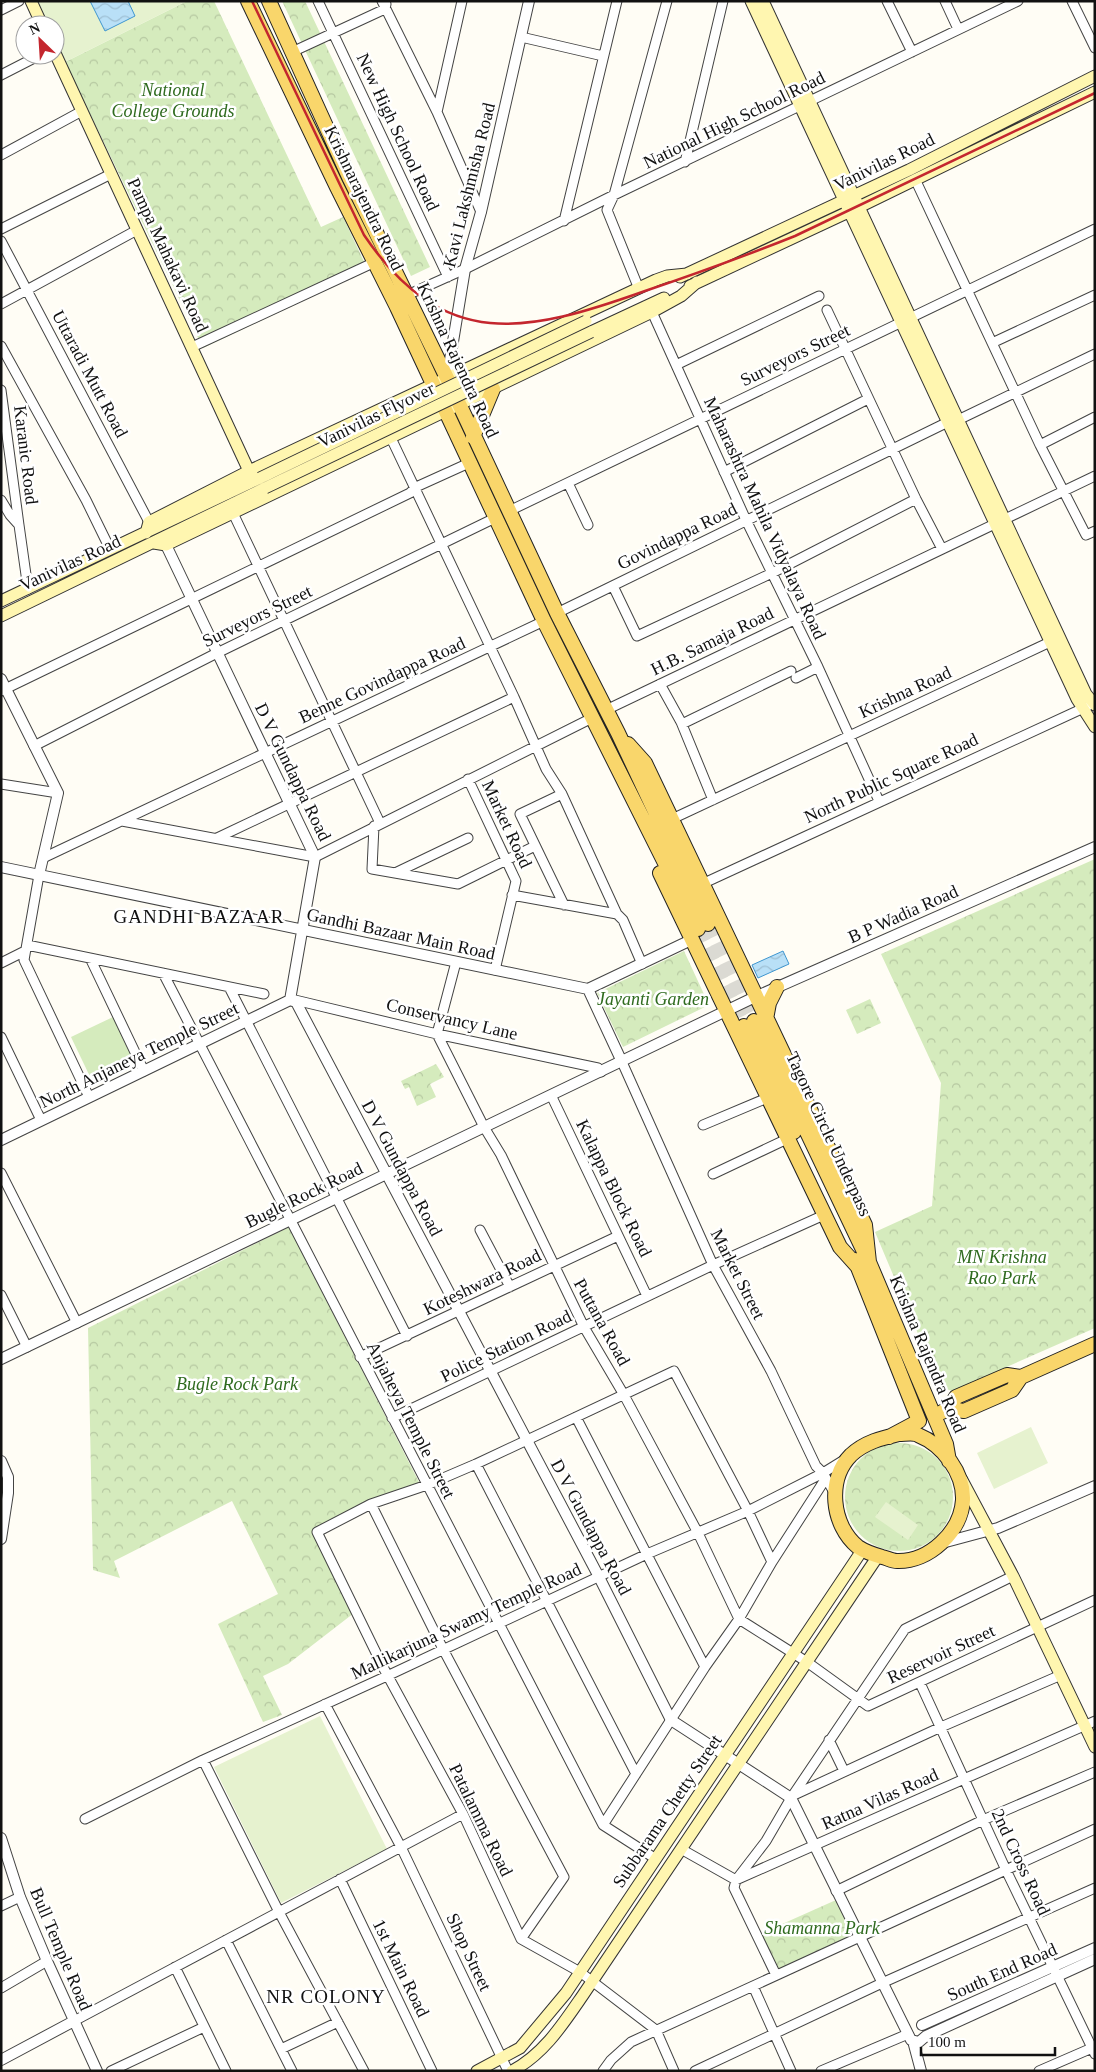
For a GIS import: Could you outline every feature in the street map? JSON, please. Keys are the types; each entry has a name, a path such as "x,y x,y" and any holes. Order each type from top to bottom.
{"main road":[{"path":"31,1 37,15"},
{"name":"Krishnarajendra Road","path":"248,1 394,301 445,412"},
{"name":"Krishna Rajendra Road","path":"269,1 350,179 460,405 473,437 557,613 618,732"},
{"path":"751,1 764,16 1000,521 1086,694 1094,704"},
{"path":"763,1 764,16"},
{"name":"Pampa Mahakavi Road","path":"61,65 249,472"},
{"name":"Vanivilas Road","path":"697,282 852,204 1095,76"},
{"name":"Vanivilas Road","path":"687,274 852,204 915,180 1095,92"},
{"path":"148,527 249,472 447,378 639,288 667,276 687,274"},
{"name":"Vanivilas Flyover","path":"154,543 262,483 586,321 687,274"},
{"path":"154,543 166,546 460,405 652,312 681,296 697,282"},
{"name":"Vanivilas Flyover","path":"148,527 262,483 697,282"},
{"path":"473,437 493,388"},
{"name":"Krishna Rajendra Road","path":"445,412 544,621 607,748 614,777 699,931"},
{"path":"1000,521 1050,642 1082,709 1095,727"},
{"name":"Vanivilas Road","path":"1,601 110,549 148,527"},
{"name":"Vanivilas Road","path":"1,616 154,543"},
{"path":"618,732 645,763 755,997 755,1022 865,1225 863,1265"},
{"path":"618,732 699,931 726,1011 840,1247 863,1265"},
{"path":"755,1022 778,987"},
{"name":"Tagore Circle Underpass","path":"755,1022 863,1265"},
{"name":"Krishna Rajendra Road","path":"863,1265 934,1415 946,1444 949,1461"},
{"name":"Krishna Rajendra Road","path":"863,1265 919,1421 889,1437"},
{"path":"919,1421 949,1409 964,1411 1012,1390 1021,1376 1095,1344"},
{"path":"960,1476 963,1500 959,1517 952,1531 941,1543 918,1558 896,1561 878,1556 858,1547 844,1530 836,1510 835,1495 841,1470 851,1455 867,1443 899,1434 917,1434 941,1450 960,1476 1013,1576 1061,1675 1090,1724 1095,1747"},
{"name":"Subbarama Chetty Street","path":"477,2071 520,2048 566,1993 863,1549"},
{"name":"Subbarama Chetty Street","path":"512,2071 528,2062 553,2036 593,1981 878,1556"}],"street":[{"path":"1,10 19,1"},
{"name":"New High School Road","path":"318,1 448,276"},
{"path":"437,112 462,1"},
{"name":"Kavi Lakshmisha Road","path":"447,378 465,268 481,212 529,1"},
{"path":"564,221 617,1"},
{"path":"639,288 607,212 614,195 667,1"},
{"path":"685,162 723,1"},
{"path":"887,1 912,52"},
{"path":"945,1 958,29"},
{"path":"1072,1 1095,48"},
{"name":"National High School Road","path":"465,268 1012,2"},
{"path":"292,52 333,33 385,4 437,112 481,212"},
{"path":"521,37 603,56"},
{"path":"1,75 20,65"},
{"path":"1,155 82,111"},
{"path":"1,229 111,174"},
{"path":"915,180 942,233 1014,392 1086,535 1095,531"},
{"name":"Surveyors Street","path":"509,511 1095,229"},
{"path":"1,304 137,230"},
{"name":"Uttaradi Mutt Road","path":"1,241 148,527"},
{"path":"192,347 375,262"},
{"path":"394,301 465,268"},
{"path":"992,343 1095,295"},
{"path":"676,365 819,296"},
{"path":"827,310 916,499 942,549"},
{"name":"Maharashtra Mahila Vidyalaya Road","path":"652,312 746,520 818,668 879,801"},
{"path":"1,346 86,500 110,549"},
{"name":"Govindappa Road","path":"557,613 892,448 1095,354"},
{"name":"Karanic Road","path":"1,390 28,589"},
{"path":"724,472 868,399"},
{"path":"1040,445 1095,417"},
{"path":"391,438 416,487 440,544 546,769 562,794 616,914 623,920 642,964"},
{"path":"88,1097 24,960 39,875 58,793 3,686 258,568 410,494 416,487 469,463"},
{"name":"H.B. Samaja Road","path":"606,710 1095,476"},
{"path":"568,483 588,525"},
{"path":"613,586 637,636 772,573 916,499"},
{"name":"Karanic Road","path":"1,500 10,515 19,524"},
{"path":"233,513 357,772 377,825 372,869 458,884 535,846"},
{"name":"Surveyors Street","path":"34,746 217,653 495,518"},
{"name":"D V Gundappa Road","path":"166,546 315,856 302,930 293,1000 459,1310 599,1577 671,1720 725,1756 792,1796"},
{"name":"Benne Govindappa Road","path":"43,858 544,621"},
{"name":"Krishna Road","path":"672,819 1050,642"},
{"path":"682,724 793,675 818,668"},
{"path":"660,684 682,724 713,800"},
{"path":"217,838 514,698"},
{"name":"North Public Square Road","path":"702,884 879,801 1094,704"},
{"path":"122,820 315,856 535,744 592,718"},
{"name":"Market Road","path":"468,778 516,881 495,970"},
{"path":"1,784 58,793"},
{"path":"562,794 520,814 564,905"},
{"path":"396,874 468,838"},
{"name":"B P Wadia Road","path":"622,1062 755,997 1095,847"},
{"name":"Gandhi Bazaar Main Road","path":"1,867 588,989"},
{"path":"512,896 616,914"},
{"path":"622,1062 588,989 642,964 699,931"},
{"path":"1,963 26,948 90,958 264,994"},
{"path":"90,958 144,1071"},
{"path":"437,1034 456,962"},
{"name":"Anjaheya Temple Street","path":"163,973 603,1825 656,1859"},
{"path":"230,987 407,1336"},
{"name":"North Anjaneya Temple Street","path":"1,1140 293,1000"},
{"name":"Conservancy Lane","path":"293,1000 437,1034 598,1068 601,1072"},
{"name":"Puttana Road","path":"437,1034 484,1127 501,1155 584,1327 624,1394 698,1533 739,1620"},
{"path":"1,1037 41,1120"},
{"name":"Bugle Rock Road","path":"1,1359 622,1062"},
{"name":"Market Street","path":"622,1062 713,1264 771,1371 816,1466 824,1475 835,1495"},
{"name":"Kalappa Block Road","path":"551,1095 648,1296"},
{"path":"703,1126 767,1098"},
{"path":"713,1174 787,1139"},
{"path":"1,1173 77,1323"},
{"name":"Police Station Road","path":"392,1418 713,1264 824,1215"},
{"path":"480,1230 510,1286"},
{"name":"Koteshwara Road","path":"360,1357 618,1236"},
{"path":"1,1295 27,1347"},
{"path":"674,2071 656,2030 580,1972 521,1939 564,1877 443,1649 371,1504 427,1485 476,1464 674,1371 748,1511 772,1562"},
{"path":"576,1417 705,1667"},
{"name":"Mallikarjuna Swamy Temple Road","path":"85,1819 203,1760 648,1554 748,1511 824,1475 851,1455"},
{"path":"1,1461 8,1477 2,1534"},
{"path":"476,1464 636,1774"},
{"path":"603,1825 705,1667 739,1620 824,1475"},
{"path":"941,1543 998,1528 1095,1486"},
{"name":"Patalamma Road","path":"371,1504 317,1532 388,1676 463,1814 521,1939"},
{"path":"776,1975 734,1888 736,1880 766,1841 792,1796 905,1629 1013,1576"},
{"name":"Reservoir Street","path":"858,1699 868,1706 1095,1600"},
{"path":"739,1620 807,1662 858,1699"},
{"path":"792,1796 941,1727 1061,1675"},
{"name":"2nd Cross Road","path":"920,1683 1006,1870 1093,2051"},
{"name":"Shop Street","path":"325,1704 401,1847 508,2071"},
{"name":"Ratna Vilas Road","path":"736,1880 1090,1724"},
{"path":"829,1740 844,1771"},
{"path":"203,1760 279,1912 364,2071"},
{"path":"836,1890 983,1820 1095,1772"},
{"path":"792,1796 836,1890 910,2036 921,2071"},
{"path":"1,2060 463,1814"},
{"path":"603,2071 611,2060 631,2042 1095,1829"},
{"name":"Bull Temple Road","path":"1,1838 20,1897 97,2071"},
{"path":"681,1850 736,1880"},
{"name":"1st Main Road","path":"340,1879 432,2071"},
{"path":"695,2071 882,1983 1095,1888"},
{"path":"1,1906 20,1897"},
{"path":"226,1940 292,2071"},
{"name":"South End Road","path":"922,2025 1056,1971 1095,1948"},
{"path":"910,2036 920,2042 926,2036 1056,1971 1095,1959"},
{"path":"1,1988 47,1961"},
{"path":"175,1967 226,2071"},
{"path":"753,1986 791,2071"},
{"path":"281,2049 338,2022"},
{"path":"910,2036 913,2024 922,2025 926,2030 926,2036"},
{"path":"111,2071 204,2027"},
{"path":"821,2071 910,2036"},
{"path":"1039,2071 1093,2051"}],"green space":[{"path":"36,1 187,1 65,62 65,15 42,15"},
{"name":"National College Grounds","path":"187,1 214,1 321,227 343,217 368,270 203,348 65,62"},
{"path":"282,1 305,1 430,267 411,276"},
{"name":"MN Krishna Rao Park","path":"1095,859 1095,1328 952,1391 944,1388 938,1381 875,1232 932,1206 941,1083 881,954"},
{"name":"Jayanti Garden","path":"684,951 709,1005 623,1047 597,993"},
{"path":"870,999 881,1023 857,1034 846,1010"},
{"path":"113,1017 136,1066 94,1085 71,1037"},
{"path":"436,1064 444,1077 430,1084 436,1097 417,1106 409,1087 405,1089 401,1081"},
{"name":"Bugle Rock Park","path":"289,1227 420,1484 314,1531 354,1613 288,1664 263,1676 282,1715 263,1722 218,1624 278,1594 232,1501 114,1561 120,1578 93,1570 88,1328"},
{"path":"1031,1427 1048,1463 994,1489 977,1453"},
{"path":"899,1443 920,1447 937,1459 949,1476 953,1497 949,1518 937,1535 920,1547 899,1551 878,1547 861,1535 849,1518 845,1497 849,1476 861,1459 878,1447"},
{"path":"886,1502 918,1525 908,1540 875,1517"},
{"path":"320,1716 387,1849 281,1903 214,1767"},
{"name":"Shamanna Park","path":"836,1900 853,1936 777,1971 760,1934"}],"water":[{"path":"90,1 128,1 135,16 105,31"},
{"path":"783,951 789,964 758,978 752,965"}],"tunnel":[{"path":"708,924 754,1021"},
{"path":"698,929 744,1026"}],"railway":[{"path":"252,1 364,235 394,273 425,299 457,316 490,323 525,323 563,317 758,251 795,236 1095,93"}],"district":[{"name":"GANDHI BAZAAR","path":"199,916"},
{"name":"NR COLONY","path":"326,1996"}]}
